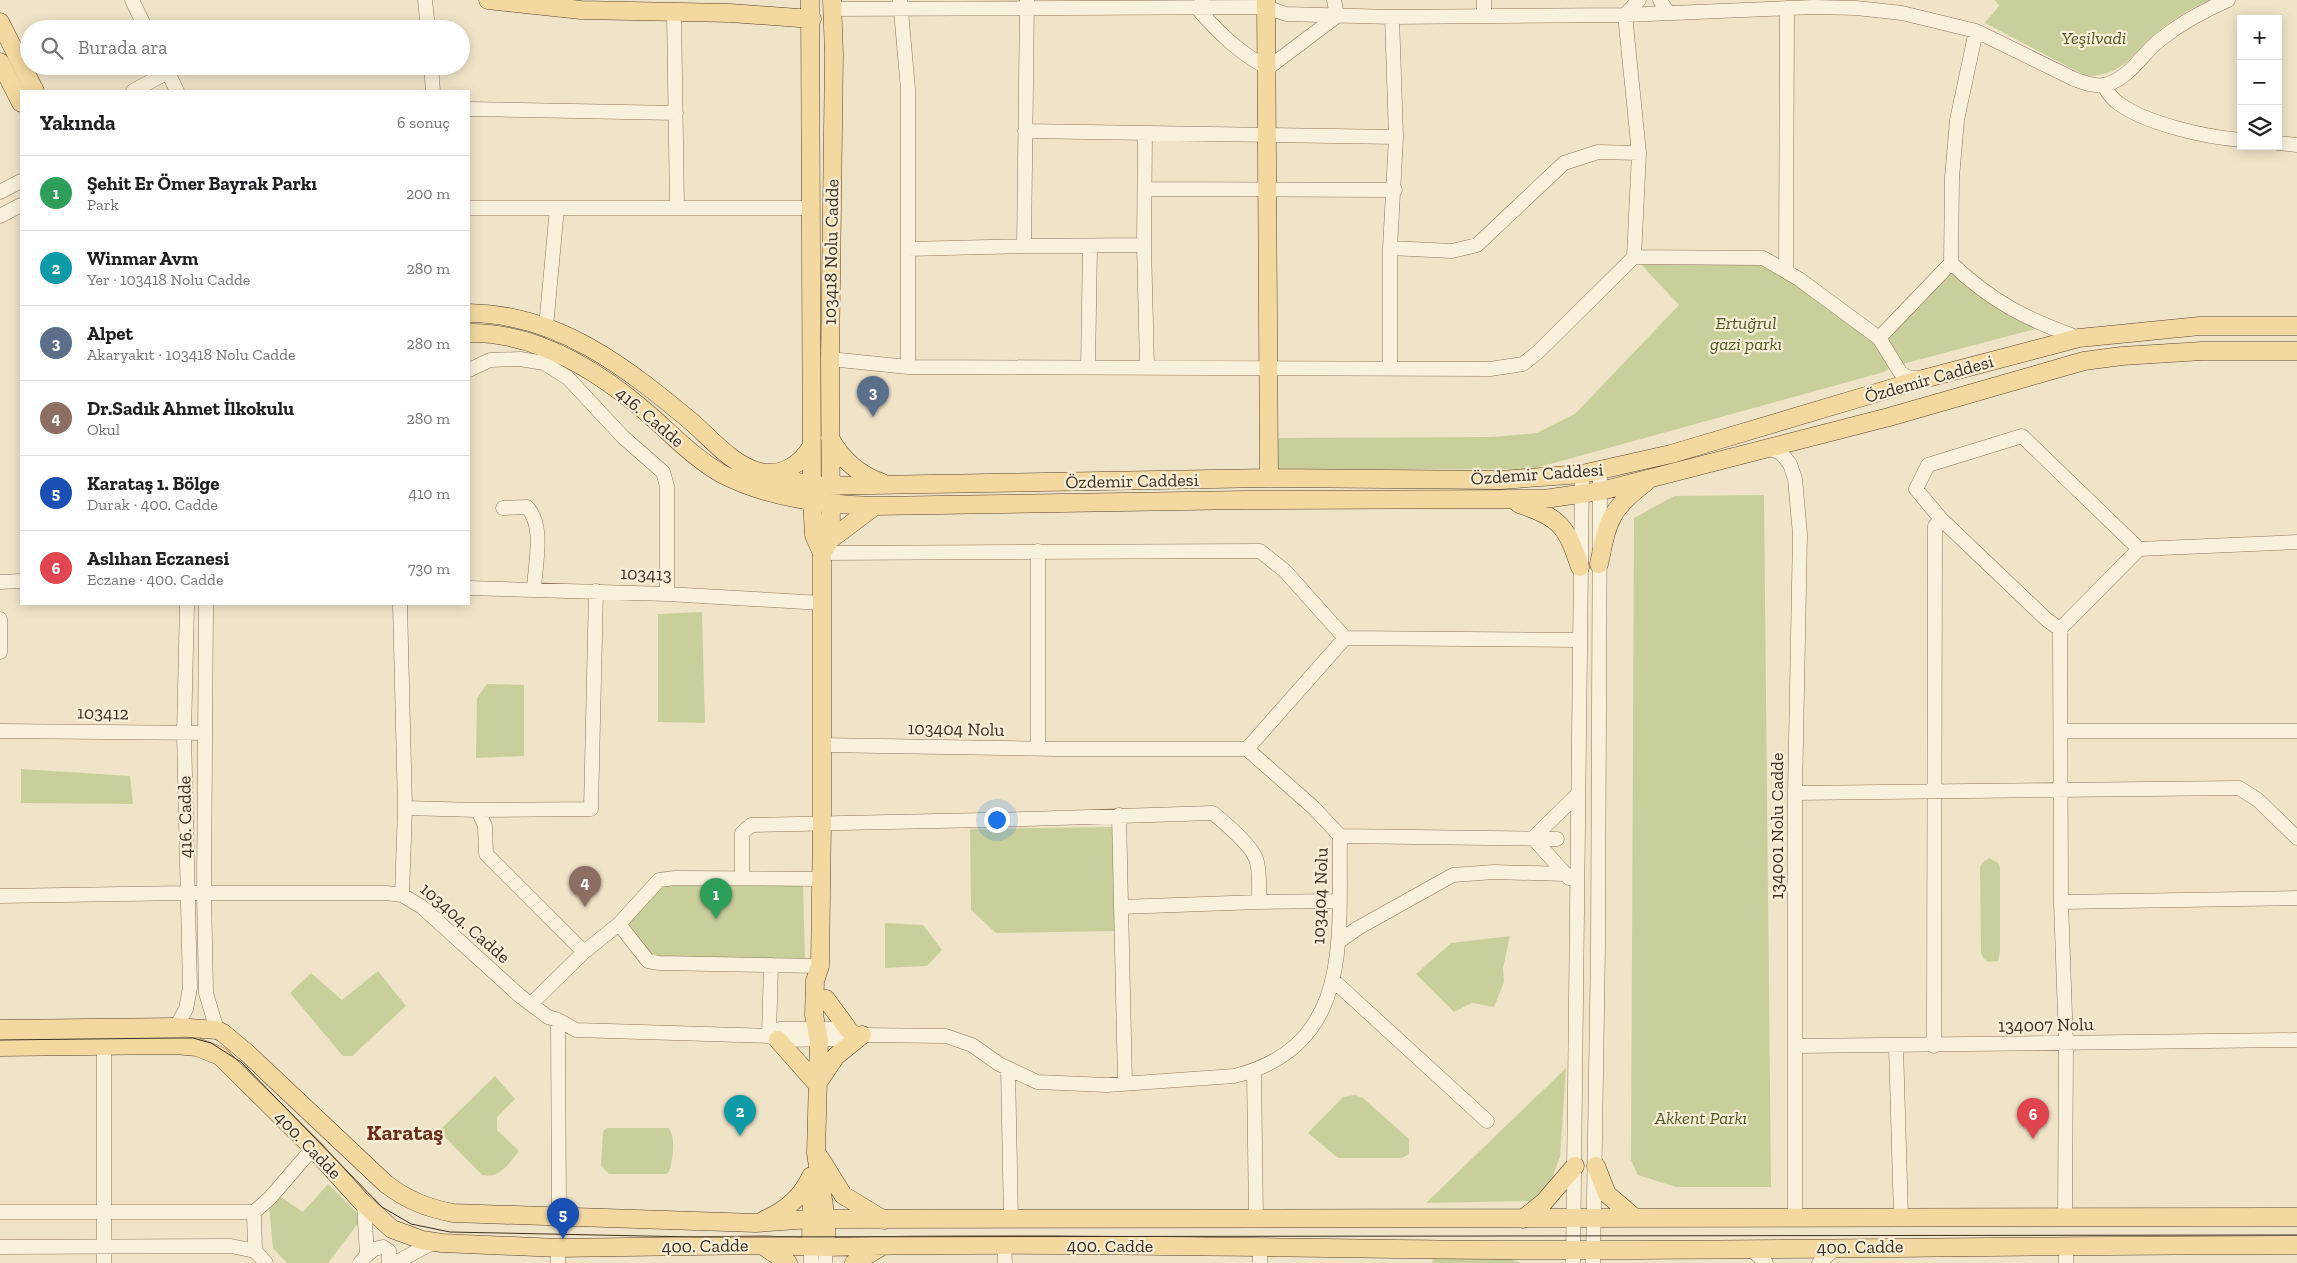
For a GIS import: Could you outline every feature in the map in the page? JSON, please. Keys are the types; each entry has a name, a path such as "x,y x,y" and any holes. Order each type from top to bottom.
{"main road":[{"path":"488,0 581,10 730,13 812,19"},
{"path":"810,0 812,19 811,447 814,535 826,546 875,506"},
{"path":"1266,4 1268,68 1269,478"},
{"name":"103418 Nolu Cadde","path":"820,966 822,603 831,505 830,359 834,54 832,5"},
{"path":"0,22 20,63"},
{"path":"0,62 20,101"},
{"path":"26,75 34,90"},
{"name":"Özdemir Caddesi","path":"470,313 511,319 546,327 575,339 639,378 734,458 760,472 812,494 830,486 1269,478 1501,480 1582,474 1725,438 1923,379 2079,338 2191,327 2297,326"},
{"name":"416. Cadde","path":"470,333 509,337 557,353 598,374 700,459 723,474 759,490 786,498 812,494 831,505"},
{"name":"Özdemir Caddesi","path":"831,505 875,506 1246,500 1544,499 1601,491 1933,405 2084,362 2122,356 2202,351 2297,351"},
{"path":"830,438 846,461 862,474 882,483 903,486"},
{"path":"760,472 774,473 788,469 801,461 811,447"},
{"path":"1599,564 1610,519 1620,503 1652,478"},
{"path":"786,498 814,526"},
{"path":"1506,500 1540,511 1560,523 1569,537 1580,567"},
{"path":"818,1255 819,1220 816,1153 818,1084 820,1033 827,1015 824,980 820,966"},
{"path":"820,966 815,981 814,1014 820,1033"},
{"path":"818,1084 836,1056 855,1032 826,999"},
{"path":"0,1029 176,1027 216,1030"},
{"name":"400. Cadde","path":"216,1030 223,1033 247,1053 386,1184 402,1196 433,1210 453,1213 756,1223 819,1220 2297,1217"},
{"path":"774,1038 818,1084"},
{"name":"400. Cadde","path":"0,1047 175,1045 197,1047 220,1056 314,1148 364,1205 392,1230 434,1242 558,1255 762,1245 818,1255 882,1246 1005,1255 1260,1255 1518,1250 1573,1256 1593,1256 1662,1249 2066,1244 2297,1244"},
{"path":"756,1223 792,1203 806,1190 812,1176 816,1153"},
{"path":"816,1153 843,1195 884,1221"},
{"path":"1524,1219 1544,1202 1575,1166"},
{"path":"1596,1166 1607,1194 1635,1218"},
{"path":"812,1176 819,1220"},
{"path":"762,1245 788,1263"},
{"path":"854,1263 882,1246"},
{"path":"1636,1263 1662,1249"},
{"path":"1518,1250 1535,1263"}],"street":[{"path":"132,0 142,20"},
{"path":"425,0 427,20"},
{"path":"1334,0 1336,16"},
{"path":"1484,0 1484,15"},
{"path":"830,359 908,367 1490,369 1523,364 1538,352 1634,257 1638,153 1625,15 1639,0"},
{"path":"1660,0 1668,13"},
{"path":"832,5 1266,4 1286,14 1392,17 1625,15 1787,8 1856,8 1902,13 1976,31 2074,78 2089,84 2103,85 2118,79 2159,40 2176,28 2228,0"},
{"path":"1024,246 1027,4"},
{"path":"1201,4 1231,44 1250,59 1268,68 1336,16"},
{"path":"900,5 908,89 908,367"},
{"path":"1786,271 1787,8"},
{"path":"674,12 677,208"},
{"path":"1390,369 1390,248 1395,190 1396,137 1392,17"},
{"path":"1879,338 1950,263 1952,178 1957,120 1976,31"},
{"path":"134,90 157,75"},
{"path":"169,75 176,90"},
{"path":"432,75 433,90"},
{"path":"2103,85 2117,103 2149,118 2186,131 2237,139"},
{"path":"470,109 676,112"},
{"path":"1025,132 1396,137"},
{"path":"1145,135 1144,245 1147,367"},
{"path":"2282,143 2297,145"},
{"path":"1390,248 1452,251 1477,245 1564,163 1598,152 1638,153"},
{"path":"0,192 20,182"},
{"path":"1145,189 1395,190"},
{"path":"0,198 4,214 20,206"},
{"path":"470,208 811,208"},
{"path":"546,327 557,208"},
{"path":"908,249 1144,245"},
{"path":"1088,368 1090,246"},
{"path":"1634,257 1763,258 1786,271 1879,338 1895,366 1907,377 1923,379"},
{"path":"1950,263 1994,299 2046,326 2079,338"},
{"path":"470,370 490,360 520,358 544,363 568,378 623,437 663,472 667,486 667,594"},
{"path":"1882,392 1892,380 1895,366"},
{"path":"2060,629 2047,620 1941,519 1916,489 1928,465 2022,436 2139,549"},
{"name":"134001 Nolu Cadde","path":"1767,448 1781,453 1790,464 1795,479 1800,534 1795,793 1795,1218"},
{"path":"1593,1256 1596,1166 1600,471"},
{"path":"1573,1256 1582,474"},
{"path":"503,508 526,507 534,515 537,529 534,589"},
{"path":"1934,1046 1935,526 1941,519"},
{"path":"2065,1216 2066,1044 2060,902 2060,629 2139,549 2297,542"},
{"path":"826,546 1038,551 1260,551 1285,571 1345,638 1579,640"},
{"path":"1038,551 1038,749"},
{"path":"0,582 20,581"},
{"name":"103413","path":"470,588 667,594 822,603"},
{"path":"404,808 478,810 591,809 596,591"},
{"name":"416. Cadde","path":"176,1027 186,1009 190,988 186,893 184,734 187,605"},
{"path":"206,605 204,893 206,993 216,1030"},
{"path":"400,605 404,808 402,894"},
{"path":"0,619 0,652"},
{"path":"1247,749 1345,638"},
{"name":"103412","path":"0,731 204,733"},
{"path":"2061,731 2297,731"},
{"name":"103404 Nolu","path":"821,745 1038,749 1247,749 1314,808 1340,836 1338,942 1334,981 1323,1010 1305,1036 1282,1057 1254,1071 1234,1076 1125,1083 1037,1082 1008,1068 972,1045 946,1036 855,1032"},
{"path":"1795,793 2238,788 2258,800 2297,838"},
{"path":"1533,838 1577,796"},
{"path":"478,810 485,826 486,854 584,952"},
{"path":"742,878 742,833 751,824 1027,820 1119,815 1213,813 1229,827 1256,857 1258,864 1259,902"},
{"path":"1119,815 1125,1083"},
{"path":"1340,836 1557,838"},
{"path":"1533,838 1577,887"},
{"path":"1338,942 1358,928 1453,876 1494,872 1566,874"},
{"path":"530,1004 584,952 619,924 659,880 821,879"},
{"name":"103404. Cadde","path":"0,896 186,893 402,894 422,907 530,1004 548,1017 576,1030 774,1038 820,1033 846,1039 855,1032"},
{"path":"2060,902 2297,898"},
{"path":"1121,907 1339,901"},
{"path":"619,924 648,961 659,963 820,966"},
{"path":"771,965 774,1038"},
{"path":"1334,981 1487,1121"},
{"path":"558,1020 559,1216"},
{"name":"134007 Nolu","path":"1796,1046 1934,1046 2297,1040"},
{"path":"104,1046 104,1263"},
{"path":"1896,1046 1901,1217"},
{"path":"1008,1068 1011,1220"},
{"path":"1254,1071 1256,1219"},
{"path":"0,1212 254,1212 270,1198 314,1148"},
{"path":"364,1205 364,1259"},
{"path":"254,1212 255,1252"},
{"path":"394,1263 434,1242"},
{"path":"2066,1244 2066,1263"},
{"path":"0,1247 231,1246 255,1252 266,1263"},
{"path":"364,1259 374,1248 383,1247 389,1251 389,1263"},
{"path":"1819,1263 1836,1248"},
{"path":"1751,1249 1766,1263"}],"green space":[{"name":"Yeşilvadi","path":"1995,0 2213,0 2190,10 2169,23 2118,68 2099,75 2086,76 1985,23 1999,6"},
{"name":"Ertuğrul gazi parkı","path":"1634,257 1763,258 1879,338 1951,263 2046,326 1895,366 1884,372 1532,469 1269,470 1269,438 1492,437 1537,433 1575,414 1679,305"},
{"name":"Akkent Parkı","path":"1764,495 1771,1187 1676,1187 1638,1175 1631,1160 1634,518 1674,496"},
{"path":"702,612 705,723 658,722 658,614"},
{"path":"487,684 524,685 524,756 476,758 477,698"},
{"path":"21,769 130,776 133,804 21,803"},
{"path":"1113,827 1115,931 996,933 971,910 970,829"},
{"path":"1989,858 1998,863 2000,868 2000,952 1998,961 1988,962 1981,953 1980,867"},
{"path":"664,886 803,886 805,959 654,957 626,923 631,916"},
{"path":"885,923 923,925 942,950 927,966 885,968"},
{"path":"1510,936 1503,968 1504,982 1494,1007 1472,1003 1454,1012 1416,974 1451,943"},
{"path":"378,971 406,1006 352,1056 343,1056 290,993 311,973 342,1000"},
{"path":"1566,1068 1560,1157 1551,1181 1531,1201 1426,1203"},
{"path":"495,1076 515,1099 497,1117 497,1130 519,1151 499,1173 488,1176 482,1175 439,1131"},
{"path":"1355,1095 1363,1098 1409,1139 1409,1154 1402,1158 1338,1158 1308,1133 1343,1097"},
{"path":"607,1128 669,1128 673,1138 673,1155 669,1172 666,1174 609,1174 601,1166 603,1131"},
{"path":"328,1184 362,1218 328,1263 287,1263 273,1248 269,1206 281,1197 303,1212"},
{"path":"1433,1257 1510,1259 1520,1263 1432,1263"}],"tram line":[{"path":"0,1040 193,1038 211,1043 241,1062 382,1207 411,1224 450,1232 694,1237 2297,1235"}],"place":[{"name":"Alpet","path":"873,417"},
{"name":"Dr.Sadık Ahmet İlkokulu","path":"585,907"},
{"name":"Şehit Er Ömer Bayrak Parkı","path":"716,919"},
{"name":"Winmar Avm","path":"740,1136"},
{"name":"Aslıhan Eczanesi","path":"2033,1139"},
{"name":"Karataş 1. Bölge","path":"563,1239"}],"district":[{"name":"Karataş","path":"405,1132"}]}
